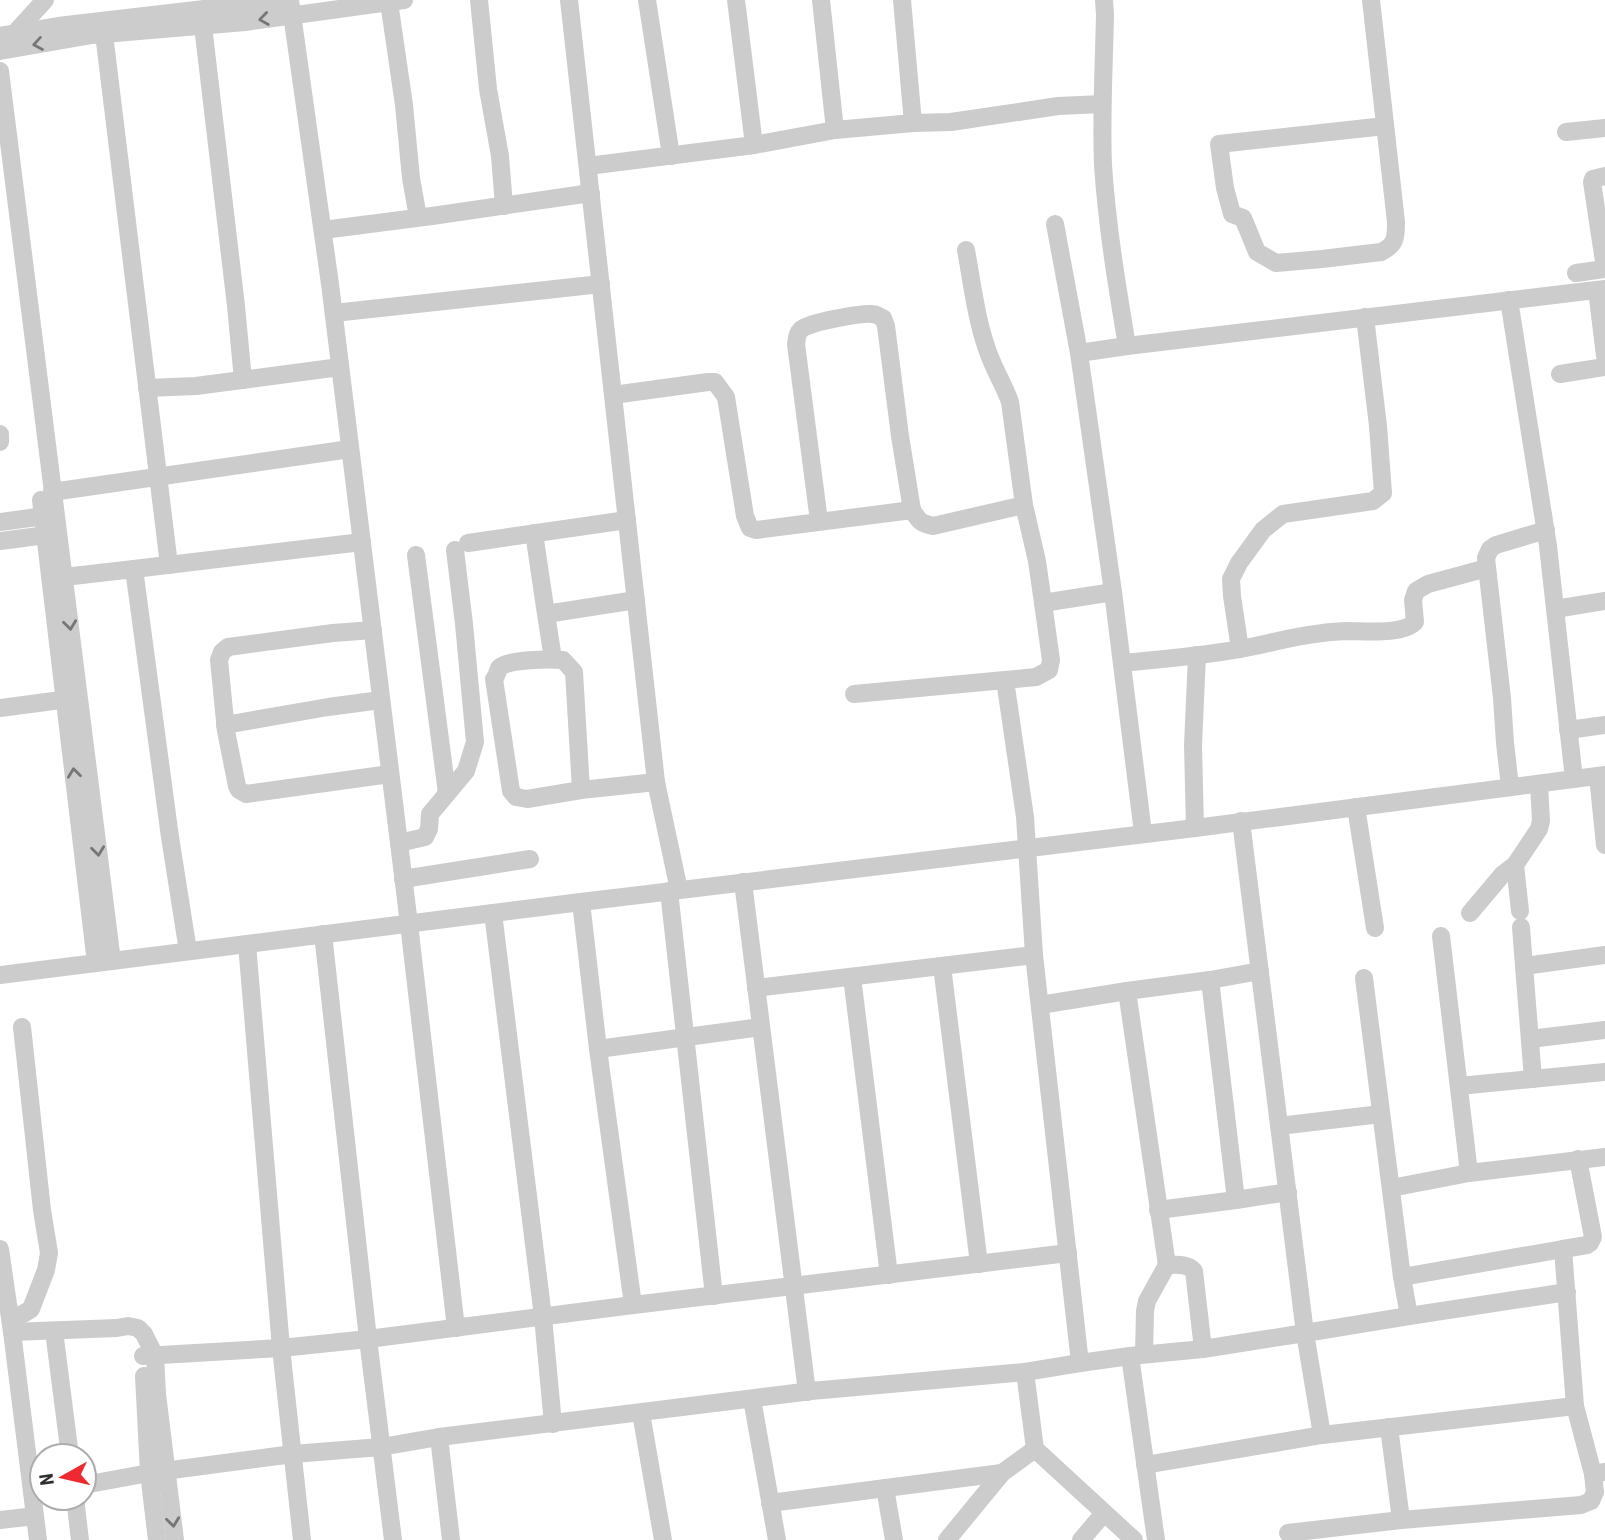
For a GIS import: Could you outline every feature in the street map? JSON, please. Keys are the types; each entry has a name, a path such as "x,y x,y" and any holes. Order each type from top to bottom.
{"street":[{"path":"7,34 45,0"},
{"path":"479,0 504,206"},
{"path":"569,0 656,782 674,890 685,1038 714,1296"},
{"path":"647,0 671,156"},
{"path":"736,0 754,145"},
{"path":"821,0 835,130"},
{"path":"902,0 913,123"},
{"path":"1104,0 1103,159 1114,269 1127,346"},
{"path":"1371,0 1396,222 1396,238 1390,248 1381,252 1283,263 1276,263 1257,251 1244,218 1232,214 1225,188 1219,144 1385,126"},
{"path":"7,34 154,7 397,1 411,178 418,217"},
{"path":"0,51 104,34 203,26 288,5"},
{"path":"288,5 334,313 456,1328"},
{"path":"203,26 243,380"},
{"path":"104,34 169,565"},
{"path":"0,71 52,492 49,515"},
{"path":"588,166 754,145 835,130 951,122 1058,106 1102,104"},
{"path":"1566,132 1605,128"},
{"path":"0,167 49,515 104,962"},
{"path":"1576,273 1605,269 1592,182 1594,178 1605,177"},
{"path":"323,230 591,193"},
{"path":"1055,225 1079,353 1114,592 1143,834"},
{"path":"854,694 1036,677 1049,670 1051,660 1037,561 1024,505 1010,402 982,334 966,250"},
{"path":"334,313 601,284"},
{"path":"1079,353 1601,289 1605,356"},
{"path":"1509,300 1546,530 1574,779"},
{"path":"819,521 796,344 797,334 814,323 875,314 883,318 886,326 912,510 922,523 933,526 1024,505"},
{"path":"1240,649 1231,596 1231,579 1263,530 1283,514 1373,501 1383,493 1365,317"},
{"path":"147,388 196,386 340,367"},
{"path":"1560,374 1605,367"},
{"path":"613,395 715,382 726,397 744,516 750,528 756,530 912,510"},
{"path":"0,434 0,442"},
{"path":"52,492 350,449"},
{"path":"0,522 49,515"},
{"path":"399,843 425,838 430,814 466,771 475,742 465,637 461,547 627,520"},
{"path":"1510,787 1486,558 1490,549 1496,545 1546,530"},
{"path":"534,533 553,659"},
{"path":"0,541 51,534"},
{"path":"51,534 64,577 72,699"},
{"path":"64,577 362,542"},
{"path":"416,555 447,793"},
{"path":"1122,663 1240,649 1323,632 1392,631 1412,626 1415,621 1413,600 1416,591 1428,584 1487,568"},
{"path":"134,569 188,951"},
{"path":"1043,603 1114,592"},
{"path":"546,614 636,600"},
{"path":"1555,609 1605,601"},
{"path":"373,630 228,648 222,652 219,660 225,725 237,786 246,794 390,774"},
{"path":"1195,828 1193,745 1197,655"},
{"path":"581,790 574,673 563,660 507,663 499,669 495,679 511,791 516,797 527,799 656,782"},
{"path":"1005,680 1025,817 1034,955 1080,1363"},
{"path":"0,708 72,699"},
{"path":"225,725 381,700"},
{"path":"1568,730 1605,725"},
{"path":"0,975 1602,776 1605,845"},
{"path":"1470,913 1502,875 1515,865 1539,829 1539,783"},
{"path":"1356,807 1375,928"},
{"path":"1241,821 1305,1333 1322,1434"},
{"path":"403,879 530,859"},
{"path":"1515,865 1534,1079"},
{"path":"743,882 807,1392"},
{"path":"581,902 633,1305"},
{"path":"493,913 543,1317 553,1424"},
{"path":"323,934 380,1447 393,1540"},
{"path":"1441,936 1469,1173"},
{"path":"247,944 281,1348 302,1540"},
{"path":"756,988 1034,955"},
{"path":"1524,966 1605,955"},
{"path":"942,966 979,1264"},
{"path":"1040,1005 1260,971"},
{"path":"852,977 889,1275"},
{"path":"1364,978 1409,1316"},
{"path":"1210,980 1236,1200"},
{"path":"1127,991 1167,1265 1147,1301 1137,1355 1145,1465 1156,1540"},
{"path":"11,1325 31,1309 46,1270 48,1253 22,1027"},
{"path":"598,1049 761,1027"},
{"path":"1530,1038 1605,1030"},
{"path":"1459,1086 1605,1072"},
{"path":"1279,1126 1381,1114"},
{"path":"1391,1188 1469,1173 1605,1157"},
{"path":"1402,1276 1587,1245 1593,1237 1578,1159"},
{"path":"1158,1210 1288,1192"},
{"path":"0,1249 11,1325 8,1365 37,1540"},
{"path":"1288,1533 1401,1520 1581,1505 1591,1501 1599,1473 1575,1406 1563,1249"},
{"path":"148,1352 281,1348 368,1339 1068,1253"},
{"path":"1167,1265 1185,1265 1194,1271 1203,1349"},
{"path":"98,1483 293,1454 380,1447 439,1437 807,1392 1026,1372 1137,1355 1203,1349 1567,1292"},
{"path":"11,1325 54,1331 128,1326 138,1328 144,1334 148,1352 158,1472 157,1540"},
{"path":"54,1331 68,1442"},
{"path":"1026,1372 1035,1449 1134,1540"},
{"path":"752,1399 777,1540"},
{"path":"1145,1465 1322,1434 1575,1406"},
{"path":"641,1413 663,1540"},
{"path":"1389,1427 1401,1520"},
{"path":"439,1437 451,1540"},
{"path":"947,1540 1002,1474 1035,1449"},
{"path":"158,1472 175,1540"},
{"path":"770,1503 1002,1474"},
{"path":"885,1489 894,1540"},
{"path":"77,1512 80,1540"},
{"path":"1082,1540 1104,1513"},
{"path":"0,1520 34,1516"}]}
